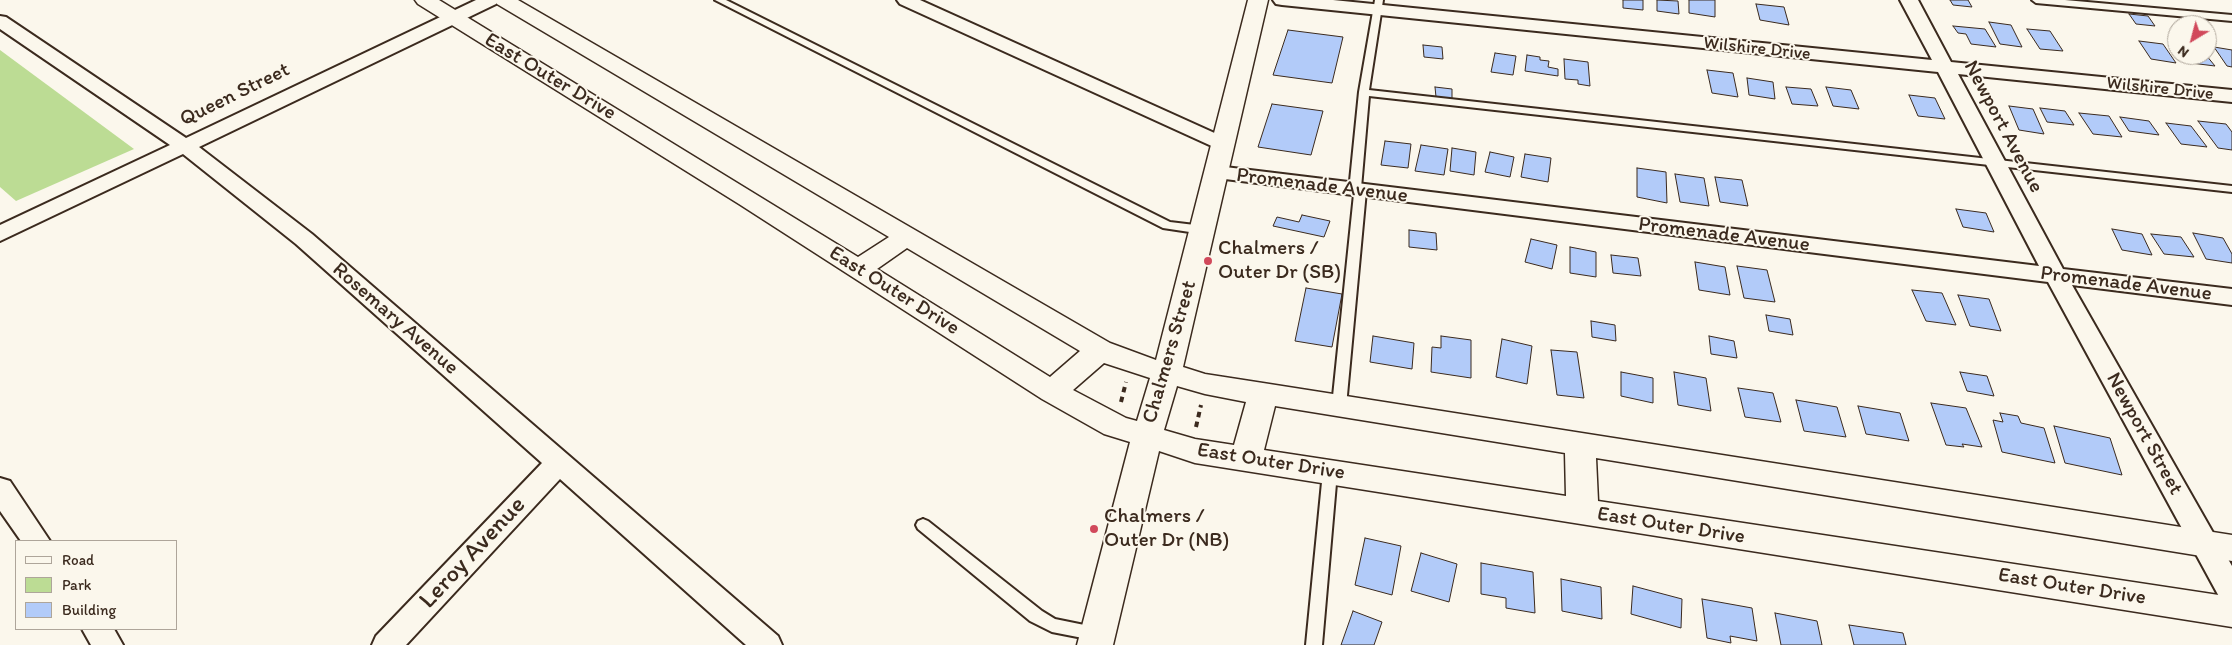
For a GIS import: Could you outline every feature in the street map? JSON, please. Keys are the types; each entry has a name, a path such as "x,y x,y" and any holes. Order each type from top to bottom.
{"street":[{"name":"East Outer Drive","path":"424,0 859,268 1052,392 1115,426 1195,450 1246,459 2232,612"},
{"name":"Queen Street","path":"0,234 490,0"},
{"name":"East Outer Drive","path":"504,0 1100,350 1166,374 1205,384 1263,394 2218,546"},
{"name":"Promenade Avenue","path":"906,0 1223,144"},
{"name":"Chalmers Street","path":"1096,639 1147,436 1166,374 1203,230 1258,0"},
{"name":"Wilshire Drive","path":"1282,0 1378,5 1945,68 2232,96"},
{"name":"Newport Avenue","path":"1909,0 2056,276"},
{"name":"Rosemary Avenue","path":"0,21 185,146 304,239 767,645"},
{"name":"Promenade Avenue","path":"1216,172 1357,191 2232,298"},
{"path":"859,268 908,236"},
{"name":"Newport Street","path":"2056,276 2218,546 2232,593"},
{"path":"1052,392 1100,350"},
{"path":"1246,459 1263,394"},
{"path":"1580,443 1583,512"},
{"name":"Leroy Avenue","path":"387,645 559,462"},
{"path":"0,489 35,540"},
{"path":"98,630 108,645"}],"lane":[{"path":"719,0 1167,225 1203,230"},
{"path":"2036,0 2232,18"},
{"path":"1339,406 1364,92 1378,5"},
{"path":"1364,92 2232,189"},
{"path":"1314,645 1330,472"},
{"path":"923,525 1036,616 1052,625 1096,639"}],"path":[{"path":"1120,404 1127,379"},
{"path":"1195,430 1201,405"}],"green space":[{"path":"0,50 134,149 16,201 0,187"}],"building":[{"path":"1623,0 1643,0 1643,10 1623,8"},
{"path":"1657,0 1678,1 1679,14 1657,11"},
{"path":"1689,0 1715,0 1715,17 1689,13"},
{"path":"1950,0 1968,0 1972,7 1953,5"},
{"path":"1756,4 1784,7 1789,25 1760,20"},
{"path":"2129,14 2148,16 2155,26 2136,24"},
{"path":"1989,22 2011,25 2022,47 2000,44"},
{"path":"1953,26 1985,29 1996,47 1971,44 1966,34 1958,33"},
{"path":"2027,29 2050,31 2063,51 2040,49"},
{"path":"1288,30 1343,37 1332,83 1273,75"},
{"path":"2139,41 2163,44 2167,50 2167,62 2151,59"},
{"path":"1423,45 1442,47 1443,59 1424,57"},
{"path":"2217,48 2232,50 2232,67 2227,66 2217,51"},
{"path":"1495,53 1516,56 1513,75 1491,72"},
{"path":"1527,55 1549,61 1548,67 1558,69 1558,76 1525,71"},
{"path":"1564,59 1588,62 1590,86 1578,84 1578,80 1565,79"},
{"path":"1707,70 1733,73 1738,97 1712,93"},
{"path":"1747,78 1773,82 1775,99 1749,95"},
{"path":"1435,87 1452,89 1452,99 1436,97"},
{"path":"1786,87 1811,89 1818,106 1792,104"},
{"path":"1826,87 1851,90 1859,109 1833,106"},
{"path":"1909,95 1935,98 1945,119 1918,116"},
{"path":"1272,104 1323,111 1311,155 1258,147"},
{"path":"2009,106 2033,109 2044,134 2019,130"},
{"path":"2040,108 2065,111 2074,125 2047,122"},
{"path":"2079,113 2109,116 2122,137 2093,134"},
{"path":"2120,117 2149,121 2159,135 2129,131"},
{"path":"2198,121 2226,124 2232,132 2232,150 2218,148"},
{"path":"2166,123 2191,126 2207,147 2181,144"},
{"path":"1385,141 1411,144 1408,168 1381,165"},
{"path":"1421,145 1448,149 1444,175 1415,171"},
{"path":"1452,148 1476,152 1474,175 1450,171"},
{"path":"1490,152 1514,157 1510,177 1485,172"},
{"path":"1525,154 1551,158 1548,182 1521,177"},
{"path":"1637,168 1666,172 1667,203 1637,197"},
{"path":"1675,174 1704,178 1709,206 1680,202"},
{"path":"1715,177 1742,180 1748,206 1720,202"},
{"path":"1956,209 1986,213 1994,232 1963,227"},
{"path":"1302,215 1330,221 1324,237 1273,226 1277,217 1299,222"},
{"path":"2112,229 2142,234 2152,255 2122,250"},
{"path":"1409,230 1436,233 1437,250 1409,247"},
{"path":"2193,233 2223,238 2232,254 2232,263 2206,259"},
{"path":"2151,234 2181,237 2194,257 2164,254"},
{"path":"1531,239 1557,245 1552,269 1525,262"},
{"path":"1570,247 1596,252 1596,277 1570,273"},
{"path":"1611,255 1638,258 1641,276 1613,273"},
{"path":"1695,262 1725,267 1730,295 1699,290"},
{"path":"1737,266 1767,270 1775,302 1744,298"},
{"path":"1306,288 1342,294 1332,347 1295,341"},
{"path":"1912,290 1942,293 1956,325 1926,321"},
{"path":"1958,295 1989,299 2001,331 1970,326"},
{"path":"1766,315 1790,319 1793,335 1769,331"},
{"path":"1591,321 1615,325 1616,341 1592,337"},
{"path":"1373,336 1414,343 1412,369 1370,362"},
{"path":"1441,336 1471,340 1471,378 1431,372 1432,347 1441,348"},
{"path":"1709,336 1734,341 1737,358 1711,354"},
{"path":"1502,339 1532,346 1527,384 1496,377"},
{"path":"1551,350 1577,352 1584,398 1557,395"},
{"path":"1621,372 1653,378 1653,403 1621,396"},
{"path":"1674,372 1706,378 1711,411 1678,405"},
{"path":"1960,372 1987,376 1994,396 1967,391"},
{"path":"1738,388 1773,393 1781,422 1745,417"},
{"path":"1796,400 1837,407 1846,437 1804,431"},
{"path":"1931,403 1966,408 1982,447 1962,444 1964,447 1946,445"},
{"path":"1858,406 1900,413 1909,441 1866,434"},
{"path":"2000,413 2018,416 2021,423 2044,428 2055,463 2002,452 1993,420 2003,422"},
{"path":"2054,426 2110,438 2122,475 2065,463"},
{"path":"1365,538 1401,546 1392,595 1355,585"},
{"path":"1421,553 1457,564 1449,602 1411,591"},
{"path":"1481,563 1533,572 1535,613 1506,608 1506,598 1481,594"},
{"path":"1561,579 1601,587 1602,619 1562,611"},
{"path":"1633,586 1682,599 1681,628 1631,614"},
{"path":"1702,599 1752,608 1757,641 1730,636 1731,643 1707,638"},
{"path":"1353,611 1382,622 1374,645 1341,645"},
{"path":"1775,613 1817,621 1822,645 1781,645"},
{"path":"1849,625 1903,633 1906,645 1854,645"}],"place":[{"name":"Chalmers / Outer Dr (SB)","path":"1208,261"},
{"name":"Chalmers / Outer Dr (NB)","path":"1094,529"}]}
